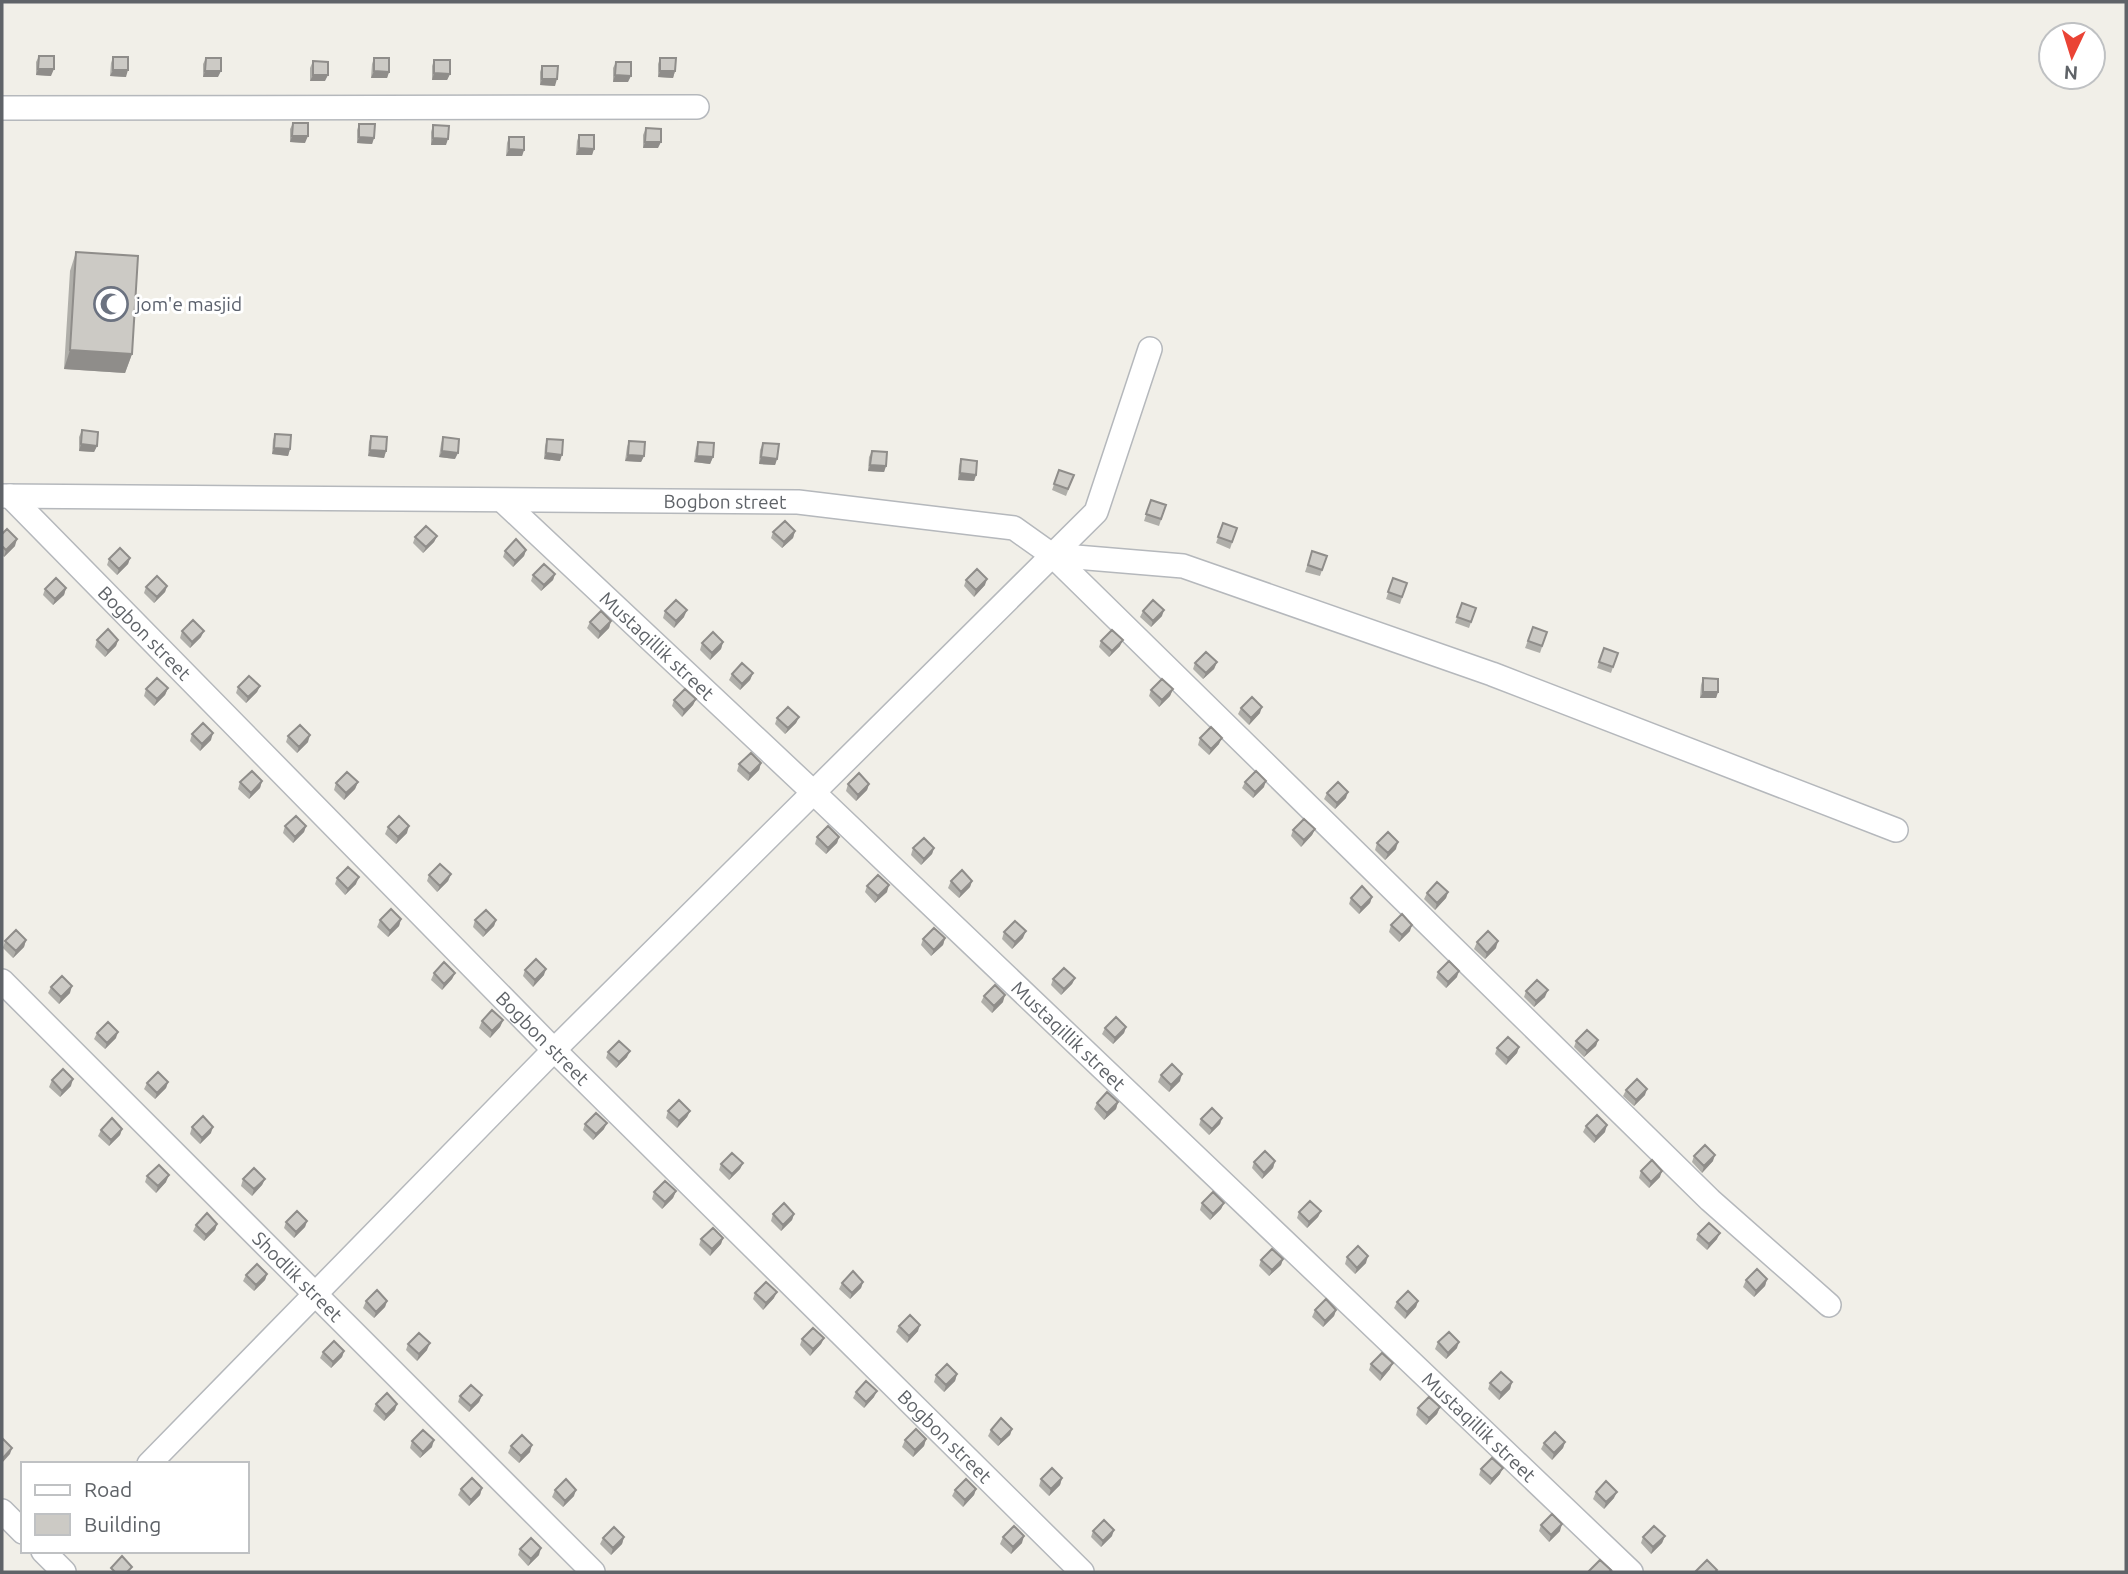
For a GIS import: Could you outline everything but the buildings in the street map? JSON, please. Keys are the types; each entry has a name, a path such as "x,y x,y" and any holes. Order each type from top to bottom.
{"street":[{"path":"2,108 697,107"},
{"path":"151,1462 554,1050 1096,512 1150,349"},
{"name":"Bogbon street","path":"6,496 504,502 798,502 1014,528 1052,555 1710,1200 1829,1305"},
{"name":"Bogbon street","path":"6,496 554,1050 1082,1572"},
{"name":"Mustaqillik street","path":"504,502 813,792 1631,1572"},
{"path":"1052,555 1184,566 1492,674 1896,830"},
{"name":"Shodlik street","path":"2,981 593,1572"},
{"path":"2,1511 21,1530"}],"place":[{"name":"jom'e masjid","path":"111,304"}]}
